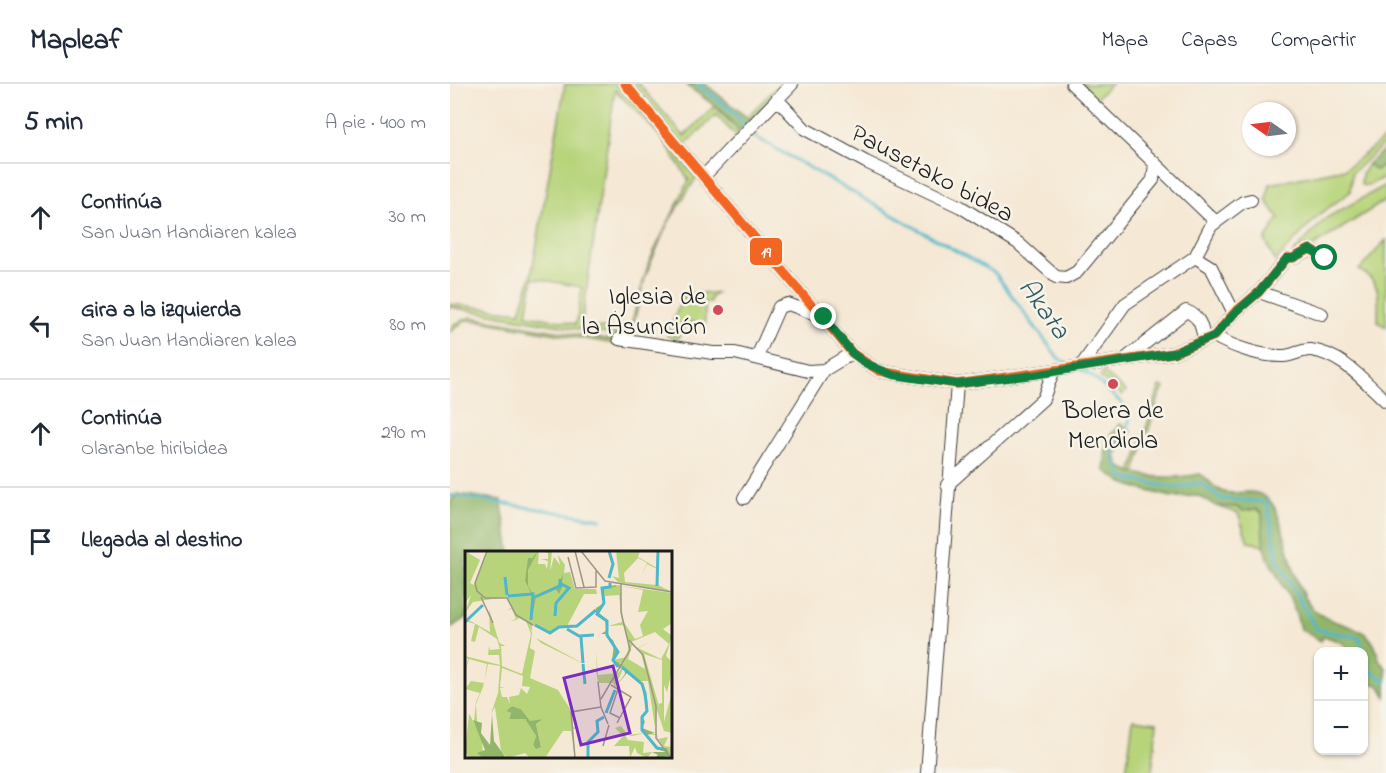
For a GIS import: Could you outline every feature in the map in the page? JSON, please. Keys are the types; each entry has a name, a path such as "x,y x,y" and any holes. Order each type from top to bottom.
{"street":[{"path":"625,84 704,176 748,232 824,317 852,353 879,370 957,384 1173,353 1209,338 1259,292 1287,258 1293,258 1310,249 1325,258"},
{"path":"704,176 792,84"},
{"path":"1072,84 1216,222"},
{"name":"Pausetako bidea","path":"777,99 805,129 866,162 962,207 1017,243 1056,277 1066,278 1077,272 1153,180 1155,163"},
{"path":"1081,366 1125,304 1195,257 1211,226 1243,202 1251,200"},
{"path":"1195,257 1211,267 1234,314"},
{"path":"1259,292 1322,314"},
{"path":"757,357 779,307 788,304 824,317"},
{"path":"1124,360 1186,311 1202,325 1209,338 1263,353 1285,356 1310,349 1328,356 1355,372 1386,401"},
{"path":"620,339 757,357 808,370 824,370"},
{"path":"744,498 824,370 852,353"},
{"path":"947,485 1042,399 1053,372"},
{"path":"927,773 947,485 957,384"}],"green space":[{"path":"565,84 621,84 696,178 669,220 689,180 661,137 615,90 582,325 626,332 631,325 649,262 664,231 645,277 630,338 450,307 450,304 520,312 531,277","holes":["533,278 582,287 576,324 527,315"]},
{"path":"632,84 639,84 684,136 715,106 739,131 735,135 716,115 683,147"},
{"path":"685,84 705,84 750,120 739,131 723,112"},
{"path":"780,84 788,84 750,120 748,116"},
{"path":"1079,84 1111,84 1095,99"},
{"path":"1386,137 1386,142 1352,173 1350,192 1320,214 1275,261 1265,240 1279,218 1266,200 1270,184 1345,169"},
{"path":"1386,148 1386,165 1375,170 1368,164"},
{"path":"1368,164 1375,170 1386,165 1386,177 1366,186 1361,185 1362,174"},
{"path":"1386,185 1386,200 1315,245 1293,253 1326,218"},
{"path":"1386,240 1386,327 1378,322 1376,285 1359,270"},
{"path":"684,293 716,293 711,297 710,303 705,302 705,324 686,322 678,338 667,336"},
{"path":"471,317 627,343 627,346 481,321 466,320 450,332 454,324"},
{"name":"Bolera de Mendiola","path":"1103,372 1126,391 1122,395 1100,377"},
{"path":"1160,386 1165,388 1160,394 1135,472 1131,473"},
{"path":"1120,424 1131,430 1116,456 1120,467 1139,474 1159,477 1200,474 1221,491 1257,493 1269,500 1279,518 1296,577 1307,602 1323,616 1359,630 1372,641 1380,661 1386,668 1386,697 1379,685 1368,683 1368,647 1347,647 1341,642 1324,636 1321,641 1300,629 1291,601 1265,549 1262,513 1256,509 1243,511 1236,507 1216,506 1199,496 1172,497 1123,483 1104,470 1108,440"},
{"path":"457,494 501,500 510,551 465,551 465,619 450,628 450,501"},
{"path":"1216,506 1236,507 1243,511 1256,509 1262,513 1265,545 1248,542 1238,513"},
{"path":"1133,719 1157,722 1152,773 1126,773"}],"waterway":[{"name":"Akata","path":"697,84 734,112 746,129"},
{"name":"Akata","path":"750,134 995,273 1058,358 1067,363"},
{"name":"Akata","path":"1081,370 1092,376 1128,409 1129,423 1113,454 1123,478 1174,488 1200,483 1222,499 1267,502 1278,561 1316,629 1360,638 1361,647"},
{"path":"450,495 601,519"},
{"name":"Akata","path":"1368,670 1386,681"}],"transit line":[{"name":"19","path":"625,84 852,353 879,371 957,384 1173,353 1214,336 1234,313 1259,292 1287,258 1293,258 1310,249 1325,258"}],"place":[{"name":"Iglesia de la Asunción","path":"718,310"},
{"name":"Bolera de Mendiola","path":"1113,384"}],"route":[{"path":"824,317 852,353 865,363 893,375 957,384 1173,353 1214,336 1259,292 1287,258 1293,258 1310,249 1325,258"}]}
